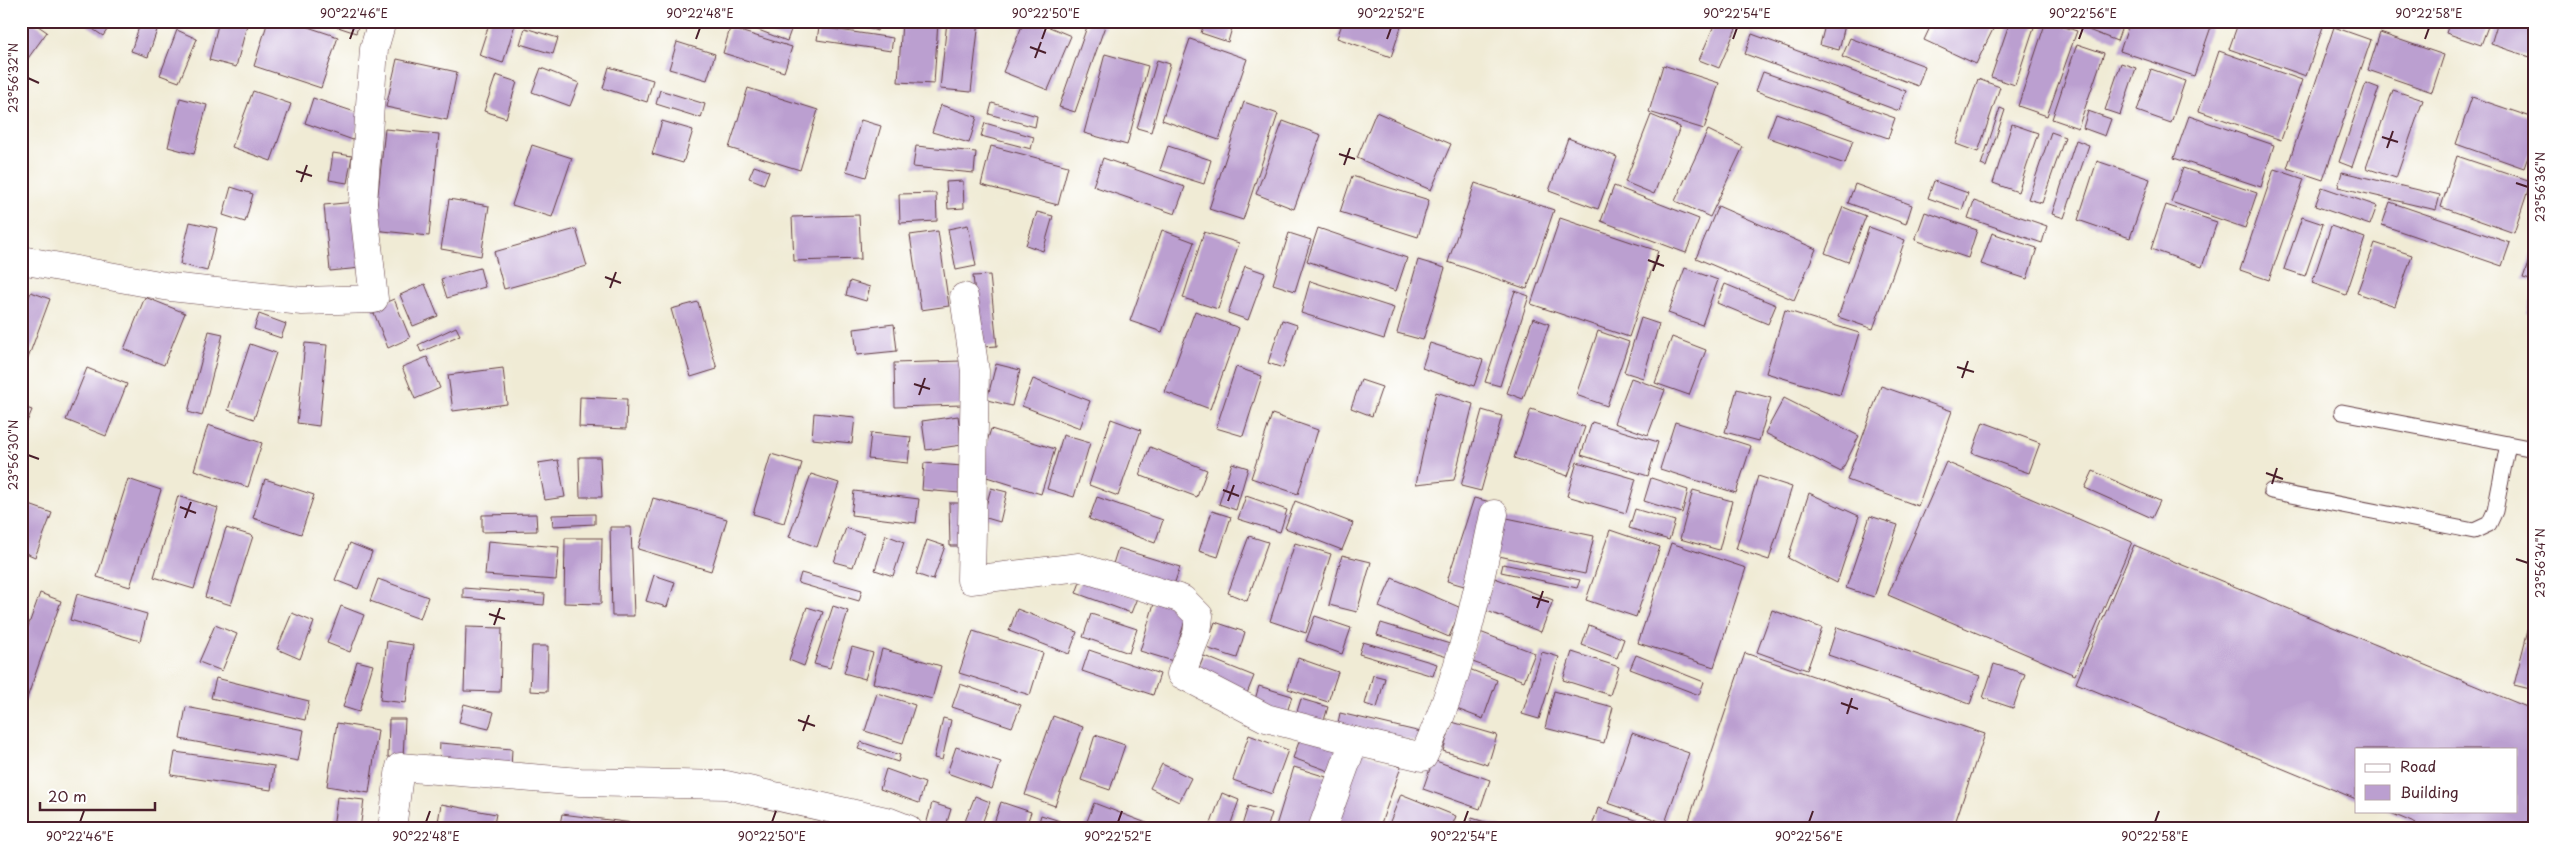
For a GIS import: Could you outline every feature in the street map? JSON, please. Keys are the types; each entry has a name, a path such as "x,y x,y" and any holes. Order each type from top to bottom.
{"street":[{"path":"21,260 170,287 302,301 374,299 363,203 374,49 382,21"},
{"path":"964,297 975,371 971,580 1079,567 1182,599 1199,616 1197,634 1181,674 1266,718 1423,757 1442,717 1478,593 1494,514"},
{"path":"1322,829 1354,741"},
{"path":"392,829 400,768 580,782 726,785 890,822 908,829"}],"lane":[{"path":"2342,412 2534,449"},
{"path":"2271,491 2474,531 2490,524 2495,511 2508,444"}],"building":[{"path":"21,21 31,21 47,32 21,68"},
{"path":"81,21 113,21 103,36"},
{"path":"141,21 160,21 148,57 131,51"},
{"path":"219,21 248,21 236,67 209,60"},
{"path":"268,21 290,21 338,37 321,88 254,66"},
{"path":"320,21 360,21 356,33"},
{"path":"490,21 516,21 503,63 479,55"},
{"path":"735,21 777,21 792,27 787,41"},
{"path":"846,21 880,21 877,31"},
{"path":"902,21 938,21 934,84 898,82"},
{"path":"947,21 979,21 971,92 940,89"},
{"path":"1024,21 1035,21 1071,36 1048,90 1003,72"},
{"path":"1089,21 1105,26 1075,112 1059,107"},
{"path":"1205,21 1234,21 1228,42 1201,33"},
{"path":"1343,21 1403,21 1391,57 1337,38"},
{"path":"1716,21 1727,21 1737,26 1719,68 1699,60"},
{"path":"1826,21 1846,21 1839,50 1820,45"},
{"path":"1933,21 1997,21 1976,64 1924,40"},
{"path":"2010,21 2036,21 2015,85 1991,77"},
{"path":"2046,21 2077,31 2047,116 2018,106"},
{"path":"2065,21 2124,21 2117,41"},
{"path":"2130,21 2213,21 2194,76 2120,51"},
{"path":"2239,21 2325,21 2306,76 2229,49"},
{"path":"2393,21 2405,21 2404,25"},
{"path":"2450,21 2490,21 2481,45 2446,33"},
{"path":"2498,21 2534,21 2534,45 2530,57 2491,44"},
{"path":"819,27 893,38 891,51 817,40"},
{"path":"2334,27 2371,40 2323,180 2287,168"},
{"path":"525,28 558,38 553,54 520,44"},
{"path":"730,28 792,47 784,72 723,53"},
{"path":"177,30 197,39 179,82 160,75"},
{"path":"2380,33 2444,55 2432,92 2368,70"},
{"path":"1752,34 1906,91 1899,111 1745,54"},
{"path":"1850,38 1925,66 1918,86 1842,57"},
{"path":"1190,39 1247,59 1219,140 1162,120"},
{"path":"677,42 715,54 707,80 669,69"},
{"path":"2077,44 2104,53 2078,128 2052,119"},
{"path":"2219,51 2302,80 2281,140 2199,111"},
{"path":"1105,54 1148,66 1127,145 1084,133"},
{"path":"397,59 457,72 447,120 386,107"},
{"path":"1157,60 1170,64 1151,132 1137,128"},
{"path":"2121,63 2136,68 2120,115 2105,110"},
{"path":"1663,65 1719,83 1704,129 1649,112"},
{"path":"609,67 653,80 647,102 603,88"},
{"path":"541,68 579,83 570,106 532,92"},
{"path":"2151,69 2185,81 2171,123 2137,111"},
{"path":"1763,72 1895,118 1888,138 1756,91"},
{"path":"496,75 517,82 506,118 484,111"},
{"path":"1978,79 2000,87 1978,152 1956,144"},
{"path":"2366,83 2379,88 2352,167 2339,162"},
{"path":"748,88 818,110 800,170 729,148"},
{"path":"660,90 705,104 701,118 656,104"},
{"path":"2393,90 2423,100 2396,178 2366,168"},
{"path":"253,91 291,104 271,161 232,147"},
{"path":"2472,97 2534,118 2534,140 2524,168 2456,144"},
{"path":"180,98 207,105 194,154 168,147"},
{"path":"313,98 361,114 353,140 305,123"},
{"path":"1244,102 1278,114 1243,220 1209,209"},
{"path":"992,103 1037,116 1035,127 989,114"},
{"path":"941,105 977,117 969,143 932,132"},
{"path":"2000,108 2005,110 1986,167 1981,165"},
{"path":"2088,111 2111,119 2105,136 2083,128"},
{"path":"1376,112 1451,144 1431,190 1357,158"},
{"path":"1776,113 1853,140 1845,164 1767,137"},
{"path":"1651,115 1680,127 1654,194 1625,182"},
{"path":"2189,116 2274,145 2261,187 2174,158"},
{"path":"861,120 881,126 866,177 846,171"},
{"path":"662,121 693,130 683,163 652,154"},
{"path":"1283,121 1321,135 1294,209 1256,194"},
{"path":"985,123 1034,137 1031,149 981,136"},
{"path":"2012,124 2038,133 2018,192 1993,183"},
{"path":"385,129 439,134 429,236 374,230"},
{"path":"1708,130 1743,147 1710,217 1675,201"},
{"path":"2051,132 2065,137 2042,203 2028,199"},
{"path":"1568,138 1617,157 1598,209 1549,191"},
{"path":"2076,140 2089,145 2064,218 2052,214"},
{"path":"532,145 572,158 552,217 512,205"},
{"path":"916,146 976,152 974,173 913,167"},
{"path":"991,146 1068,166 1058,205 981,185"},
{"path":"1168,146 1211,160 1204,184 1160,170"},
{"path":"333,153 352,156 347,183 329,180"},
{"path":"2457,156 2531,181 2514,233 2441,207"},
{"path":"1103,158 1185,187 1175,214 1093,186"},
{"path":"2097,161 2150,179 2130,238 2078,220"},
{"path":"754,166 769,171 764,184 749,178"},
{"path":"2183,168 2257,193 2245,228 2171,202"},
{"path":"2274,169 2304,179 2269,280 2240,270"},
{"path":"2342,172 2440,195 2436,210 2338,187"},
{"path":"1352,176 1429,200 1418,237 1340,212"},
{"path":"963,181 964,208 948,209 946,182"},
{"path":"1934,181 1968,193 1962,210 1928,198"},
{"path":"1475,183 1554,210 1527,289 1448,262"},
{"path":"1855,184 1912,205 1906,224 1848,203"},
{"path":"1614,186 1699,219 1686,253 1601,221"},
{"path":"231,187 253,194 245,222 223,215"},
{"path":"2322,187 2377,206 2370,225 2315,206"},
{"path":"936,193 937,221 900,223 899,194"},
{"path":"449,199 489,206 481,256 441,249"},
{"path":"1974,201 2047,226 2042,243 1968,218"},
{"path":"355,202 361,268 330,271 324,205"},
{"path":"2390,202 2510,243 2502,266 2382,225"},
{"path":"2166,205 2217,222 2202,267 2151,249"},
{"path":"1718,206 1816,249 1794,300 1696,258"},
{"path":"1843,207 1866,216 1848,262 1825,253"},
{"path":"1037,212 1053,216 1043,251 1026,245"},
{"path":"1925,212 1977,230 1968,258 1915,240"},
{"path":"859,215 861,259 794,261 792,217"},
{"path":"2302,217 2323,224 2305,276 2284,269"},
{"path":"1560,218 1658,251 1629,337 1531,304"},
{"path":"190,222 217,228 207,271 180,264"},
{"path":"968,225 976,266 956,270 948,229"},
{"path":"2331,226 2365,238 2346,295 2312,283"},
{"path":"1869,227 1905,240 1873,329 1838,317"},
{"path":"1318,228 1407,258 1396,291 1307,261"},
{"path":"576,229 587,266 504,289 494,252"},
{"path":"1162,230 1194,242 1162,332 1130,321"},
{"path":"938,231 949,306 921,310 910,235"},
{"path":"1204,232 1239,243 1218,309 1183,298"},
{"path":"1289,233 1311,240 1295,291 1273,284"},
{"path":"1992,233 2037,248 2027,279 1981,264"},
{"path":"2375,243 2412,255 2395,306 2357,293"},
{"path":"2534,246 2534,281 2523,278"},
{"path":"1418,260 1445,268 1423,340 1397,333"},
{"path":"1245,266 1265,273 1248,320 1228,313"},
{"path":"480,268 485,287 447,298 441,279"},
{"path":"1685,268 1718,280 1702,325 1668,313"},
{"path":"990,275 997,346 981,347 973,276"},
{"path":"850,281 870,287 866,301 846,295"},
{"path":"1310,281 1394,308 1384,339 1301,313"},
{"path":"425,284 438,316 413,326 400,295"},
{"path":"1725,284 1776,305 1768,324 1717,303"},
{"path":"1515,291 1529,296 1500,386 1485,382"},
{"path":"31,292 50,299 21,377 21,318"},
{"path":"2534,293 2534,316 2527,313"},
{"path":"145,297 185,313 164,365 124,349"},
{"path":"394,299 410,338 388,348 372,308"},
{"path":"698,302 717,369 691,377 671,309"},
{"path":"1785,310 1859,333 1840,395 1766,373"},
{"path":"1195,311 1239,328 1210,409 1165,392"},
{"path":"259,314 286,324 281,338 254,329"},
{"path":"1533,318 1549,324 1523,399 1507,393"},
{"path":"1641,318 1659,324 1643,378 1624,372"},
{"path":"1282,320 1297,325 1283,368 1268,363"},
{"path":"894,324 897,351 857,355 854,329"},
{"path":"456,327 460,335 421,352 418,345"},
{"path":"209,331 223,334 202,416 188,412"},
{"path":"1598,331 1629,342 1607,406 1576,395"},
{"path":"1672,337 1706,350 1689,395 1655,383"},
{"path":"305,343 327,345 319,426 297,423"},
{"path":"1430,343 1483,360 1474,386 1422,368"},
{"path":"250,344 276,353 254,419 228,410"},
{"path":"427,357 440,388 415,399 402,367"},
{"path":"961,361 963,405 895,407 894,363"},
{"path":"996,364 1020,370 1012,406 987,400"},
{"path":"1236,367 1262,376 1243,436 1216,428"},
{"path":"87,368 127,384 106,436 66,420"},
{"path":"503,368 507,404 453,411 448,375"},
{"path":"1631,378 1665,390 1648,435 1614,423"},
{"path":"1033,379 1090,401 1080,428 1022,406"},
{"path":"1361,380 1382,387 1372,416 1351,408"},
{"path":"1881,386 1952,411 1918,506 1847,480"},
{"path":"1737,389 1771,398 1759,441 1725,432"},
{"path":"1436,392 1473,404 1454,480 1416,484"},
{"path":"580,397 627,399 626,429 579,427"},
{"path":"1784,398 1859,436 1841,472 1765,433"},
{"path":"21,406 32,410 21,436"},
{"path":"1531,409 1585,427 1568,476 1514,458"},
{"path":"1482,410 1502,416 1481,491 1461,486"},
{"path":"814,413 855,417 852,443 812,439"},
{"path":"1272,414 1318,430 1298,494 1251,478"},
{"path":"958,416 962,445 926,450 922,421"},
{"path":"1111,419 1141,430 1118,496 1089,485"},
{"path":"1592,422 1658,442 1648,476 1581,455"},
{"path":"1675,422 1751,446 1736,493 1660,469"},
{"path":"1983,422 2040,443 2029,473 1972,453"},
{"path":"208,425 262,443 248,487 194,470"},
{"path":"991,429 1055,449 1041,494 977,474"},
{"path":"871,433 911,437 908,463 868,459"},
{"path":"1063,435 1090,443 1074,497 1047,489"},
{"path":"1150,447 1207,470 1197,497 1139,475"},
{"path":"771,454 802,463 784,523 753,514"},
{"path":"579,457 600,457 602,497 580,497"},
{"path":"558,460 565,497 545,500 538,463"},
{"path":"1577,462 1636,479 1626,513 1567,496"},
{"path":"1946,462 2132,542 2075,675 1888,595"},
{"path":"924,463 962,466 960,493 922,490"},
{"path":"1232,463 1248,468 1236,510 1219,504"},
{"path":"2093,471 2160,501 2152,518 2085,488"},
{"path":"811,474 839,483 817,547 789,537"},
{"path":"1758,476 1792,487 1769,560 1736,549"},
{"path":"1651,478 1688,490 1682,513 1644,501"},
{"path":"128,479 161,490 130,587 97,577"},
{"path":"265,479 314,495 301,534 253,518"},
{"path":"991,488 1007,492 1000,522 983,517"},
{"path":"1693,490 1732,501 1719,550 1680,539"},
{"path":"854,491 919,499 916,523 851,515"},
{"path":"1809,493 1859,516 1837,583 1788,558"},
{"path":"178,496 218,508 194,589 154,577"},
{"path":"1246,496 1287,510 1280,532 1238,519"},
{"path":"1097,497 1163,520 1155,543 1089,519"},
{"path":"653,498 727,519 711,571 638,549"},
{"path":"1474,498 1491,502 1464,586 1447,581"},
{"path":"1295,501 1353,523 1342,550 1285,528"},
{"path":"21,502 52,513 35,557 21,551"},
{"path":"949,503 962,503 963,546 950,546"},
{"path":"1635,509 1675,521 1669,540 1629,528"},
{"path":"1212,511 1231,517 1218,557 1199,551"},
{"path":"536,514 537,531 482,532 482,515"},
{"path":"595,514 595,524 553,526 552,515"},
{"path":"1870,516 1898,525 1874,597 1846,588"},
{"path":"1502,517 1594,536 1585,574 1494,555"},
{"path":"610,527 631,527 634,616 612,616"},
{"path":"226,528 253,536 231,605 205,597"},
{"path":"846,528 864,534 853,567 834,562"},
{"path":"1610,530 1660,547 1636,617 1586,600"},
{"path":"886,535 904,542 893,576 875,570"},
{"path":"1249,536 1268,542 1247,601 1228,593"},
{"path":"565,538 602,538 601,604 564,603"},
{"path":"927,540 945,546 933,580 916,574"},
{"path":"488,541 559,547 556,580 485,575"},
{"path":"350,543 372,552 358,589 335,580"},
{"path":"1295,543 1331,554 1306,633 1270,621"},
{"path":"1671,543 1746,568 1714,667 1638,643"},
{"path":"2134,545 2534,710 2534,829 2428,829 2388,812 2518,812 2518,748 2355,748 2355,799 2076,683"},
{"path":"1118,548 1180,567 1174,585 1112,567"},
{"path":"1342,555 1371,562 1357,612 1329,605"},
{"path":"1503,564 1580,580 1577,588 1501,572"},
{"path":"801,573 862,590 859,601 798,583"},
{"path":"654,575 675,582 667,607 646,601"},
{"path":"1082,577 1137,598 1131,613 1076,593"},
{"path":"1392,578 1461,608 1449,637 1379,607"},
{"path":"1495,578 1553,600 1541,632 1482,609"},
{"path":"378,579 428,597 420,619 370,601"},
{"path":"463,588 545,594 544,605 463,598"},
{"path":"40,593 61,601 26,701 21,699 21,646"},
{"path":"77,594 147,614 140,641 70,620"},
{"path":"1155,600 1188,610 1173,661 1140,651"},
{"path":"341,606 364,615 350,652 327,643"},
{"path":"833,606 848,611 830,668 814,664"},
{"path":"807,607 823,612 804,666 789,660"},
{"path":"1017,609 1077,632 1069,654 1009,631"},
{"path":"1772,610 1822,628 1807,670 1757,652"},
{"path":"2534,610 2534,690 2514,685"},
{"path":"292,613 314,622 300,659 277,649"},
{"path":"1091,614 1137,629 1129,653 1083,637"},
{"path":"1315,616 1351,628 1342,654 1306,641"},
{"path":"1215,622 1245,632 1237,658 1206,648"},
{"path":"1381,623 1450,644 1447,657 1377,635"},
{"path":"215,625 237,634 222,671 199,662"},
{"path":"1589,625 1624,639 1617,658 1582,645"},
{"path":"466,627 502,628 500,692 464,691"},
{"path":"1837,627 1980,676 1970,704 1828,655"},
{"path":"973,631 1043,653 1030,695 959,673"},
{"path":"1480,632 1535,653 1524,681 1470,661"},
{"path":"387,641 413,645 406,703 380,700"},
{"path":"1363,642 1437,664 1433,676 1359,654"},
{"path":"532,646 548,646 547,692 530,691"},
{"path":"852,647 873,653 865,679 844,673"},
{"path":"882,649 941,666 932,699 873,683"},
{"path":"1089,650 1160,674 1153,695 1082,671"},
{"path":"1542,652 1559,657 1539,719 1522,714"},
{"path":"1572,652 1619,667 1610,695 1563,680"},
{"path":"1745,653 1985,734 1953,829 1686,829"},
{"path":"1636,655 1704,682 1699,695 1630,669"},
{"path":"1204,656 1254,676 1246,696 1196,676"},
{"path":"1298,658 1338,672 1328,702 1288,689"},
{"path":"357,661 373,665 359,712 343,707"},
{"path":"1994,664 2025,674 2013,708 1983,698"},
{"path":"1464,667 1497,680 1483,719 1449,706"},
{"path":"1373,675 1385,678 1377,708 1365,704"},
{"path":"216,678 309,701 305,720 211,698"},
{"path":"960,684 1021,705 1012,727 952,707"},
{"path":"1259,686 1292,696 1286,716 1253,706"},
{"path":"1554,691 1613,707 1604,743 1545,728"},
{"path":"877,693 915,705 903,743 865,731"},
{"path":"1301,699 1328,707 1322,727 1295,718"},
{"path":"464,704 494,712 489,729 459,722"},
{"path":"186,707 304,730 298,761 180,739"},
{"path":"1340,713 1421,732 1418,742 1338,723"},
{"path":"1053,716 1083,727 1055,806 1025,795"},
{"path":"943,718 951,720 942,760 934,758"},
{"path":"389,719 405,719 403,758 388,757"},
{"path":"1452,722 1497,735 1488,765 1443,751"},
{"path":"337,723 378,730 369,793 327,786"},
{"path":"1632,733 1689,753 1665,823 1608,803"},
{"path":"1302,734 1338,748 1329,771 1293,758"},
{"path":"1095,735 1125,745 1110,790 1081,780"},
{"path":"1249,735 1288,750 1272,794 1233,780"},
{"path":"861,742 900,755 898,762 858,749"},
{"path":"440,743 512,749 511,769 439,763"},
{"path":"956,747 1001,762 992,789 947,773"},
{"path":"175,752 274,766 271,790 171,775"},
{"path":"1360,752 1401,767 1379,829 1352,829 1336,823"},
{"path":"1433,760 1490,780 1480,809 1423,789"},
{"path":"1162,764 1191,778 1179,802 1150,788"},
{"path":"1294,767 1333,779 1318,829 1275,829"},
{"path":"886,769 925,783 919,803 880,789"},
{"path":"1222,793 1239,800 1229,829 1209,829"},
{"path":"1401,794 1456,816 1451,829 1387,829"},
{"path":"975,796 990,802 980,829 962,829"},
{"path":"337,797 364,800 360,829 333,829"},
{"path":"1001,802 1031,812 1025,829 992,829"},
{"path":"932,803 951,809 945,829 926,825"},
{"path":"1094,803 1162,829 1084,829"},
{"path":"441,804 496,814 493,829 437,828"},
{"path":"1248,806 1272,813 1267,829 1241,829"},
{"path":"1598,808 1661,828 1661,829 1591,829"},
{"path":"562,814 672,828 672,829 559,829"},
{"path":"1041,815 1060,821 1057,829 1037,829"},
{"path":"1472,818 1501,827 1501,829 1468,829"},
{"path":"737,823 763,828 763,829 736,829"}]}
